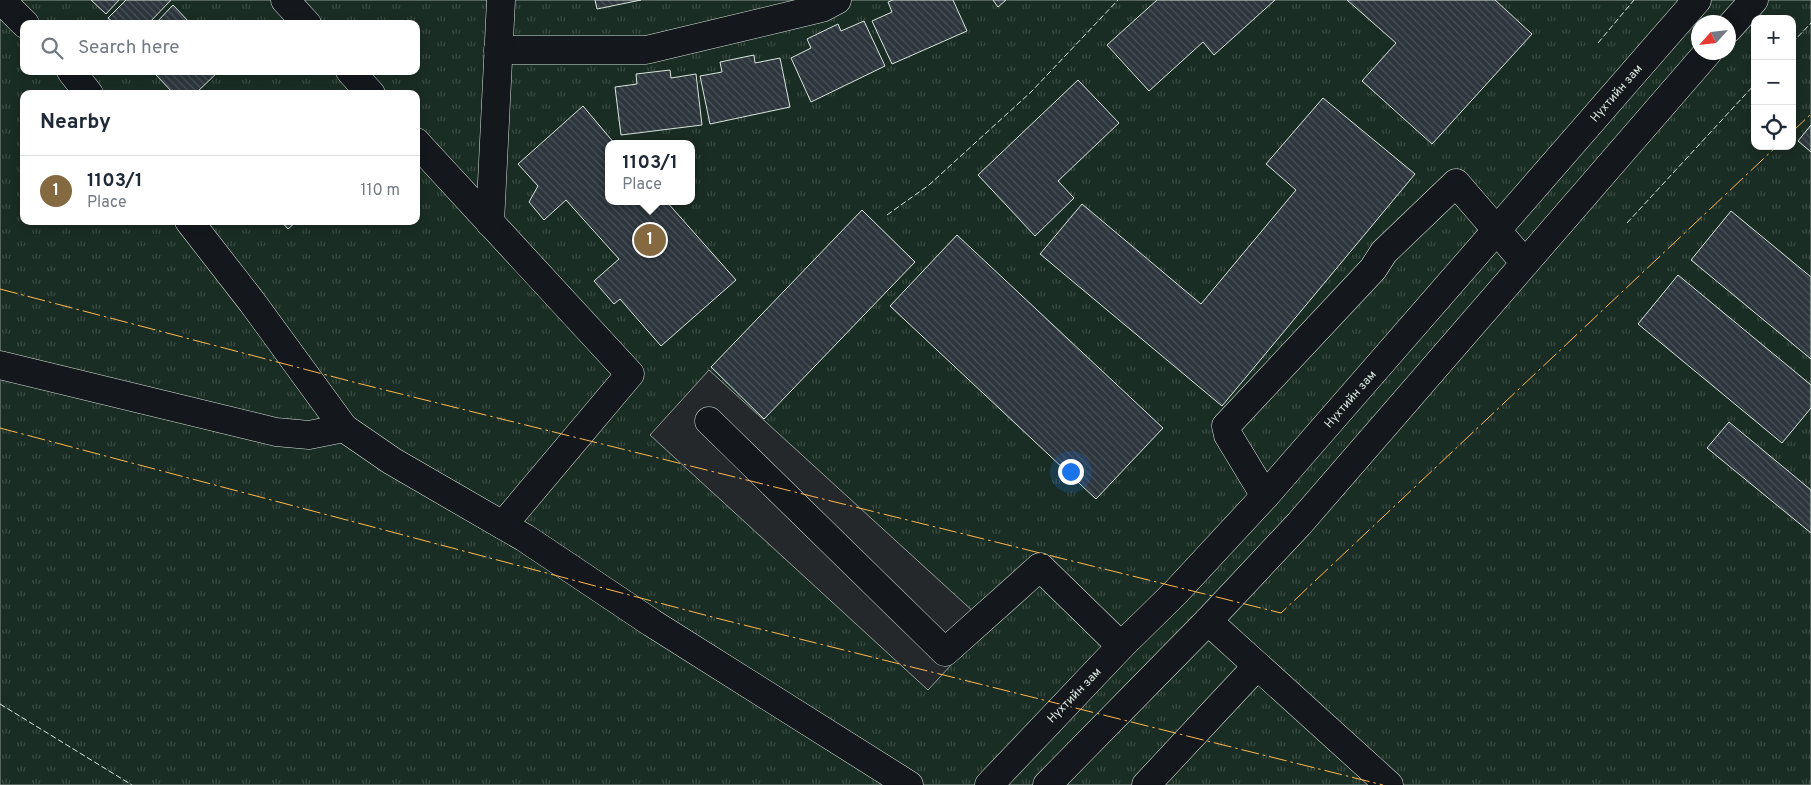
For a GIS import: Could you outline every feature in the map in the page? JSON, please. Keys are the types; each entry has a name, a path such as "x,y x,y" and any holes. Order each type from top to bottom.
{"street":[{"path":"2,0 21,20"},
{"path":"285,0 303,20"},
{"path":"490,223 501,0"},
{"path":"498,50 646,50 822,8 837,0"},
{"name":"Нүхтийн зам","path":"989,785 1266,496 1697,0"},
{"path":"1736,20 1754,0"},
{"path":"1047,785 1208,621 1299,524 1701,60"},
{"path":"74,75 86,90"},
{"path":"354,75 367,90"},
{"path":"420,146 630,374 503,525"},
{"path":"1266,496 1228,435 1226,426 1373,269 1384,252 1456,183 1526,263"},
{"path":"192,225 252,302 344,428 392,461 503,525 652,623 909,785"},
{"path":"0,365 276,432 309,435 344,428"},
{"path":"709,421 945,652 1040,567 1121,646"},
{"path":"1208,621 1388,785"},
{"path":"1146,785 1257,666"}],"green space":[{"path":"0,0 1811,0 1811,785 0,785"}],"shaded area":[{"path":"709,370 988,625 928,690 650,435"}],"building":[{"path":"91,0 119,0 106,14"},
{"path":"126,0 171,0 152,20 110,20 108,18"},
{"path":"595,0 641,0 597,9"},
{"path":"893,0 953,0 967,31 892,64 872,21 892,12 888,2"},
{"path":"993,0 1006,0 998,7"},
{"path":"1157,0 1275,0 1214,55 1203,42 1149,91 1107,45"},
{"path":"1347,0 1495,0 1532,34 1432,144 1362,81 1396,43"},
{"path":"173,5 187,20 159,20"},
{"path":"864,21 885,66 811,102 791,58 811,48 807,39 838,24 841,31"},
{"path":"754,55 755,63 780,58 790,107 710,124 700,76 722,72 720,62"},
{"path":"670,70 671,78 696,74 702,125 621,135 615,87 637,84 636,74"},
{"path":"156,75 215,75 199,90 170,90"},
{"path":"1078,80 1119,123 1058,181 1074,198 1035,236 978,175"},
{"path":"1323,98 1415,174 1222,406 1040,254 1082,204 1201,304 1296,190 1266,164"},
{"path":"583,106 612,140 605,140 605,205 670,205 736,280 661,346 620,299 614,304 594,281 619,259 566,200 544,220 529,202 538,186 518,164"},
{"path":"1811,125 1811,152 1798,141"},
{"path":"862,210 915,262 764,419 711,367"},
{"path":"1731,211 1811,277 1811,359 1691,260"},
{"path":"284,225 292,225 288,229"},
{"path":"957,235 1163,428 1096,499 890,306"},
{"path":"1678,275 1811,385 1811,408 1782,443 1638,324"},
{"path":"1729,422 1811,490 1811,533 1707,448"}],"fence":[{"path":"887,215 929,185 1031,92 1118,0"},
{"path":"1598,43 1634,0"},
{"path":"1796,39 1811,23"},
{"path":"1627,223 1751,88"},
{"path":"0,704 132,785"}],"power":[{"path":"1796,128 1811,114"},
{"path":"0,289 357,383 1281,613 1773,150"},
{"path":"0,428 716,618 1383,785"}],"place":[{"name":"1103/1","path":"650,240"}]}
